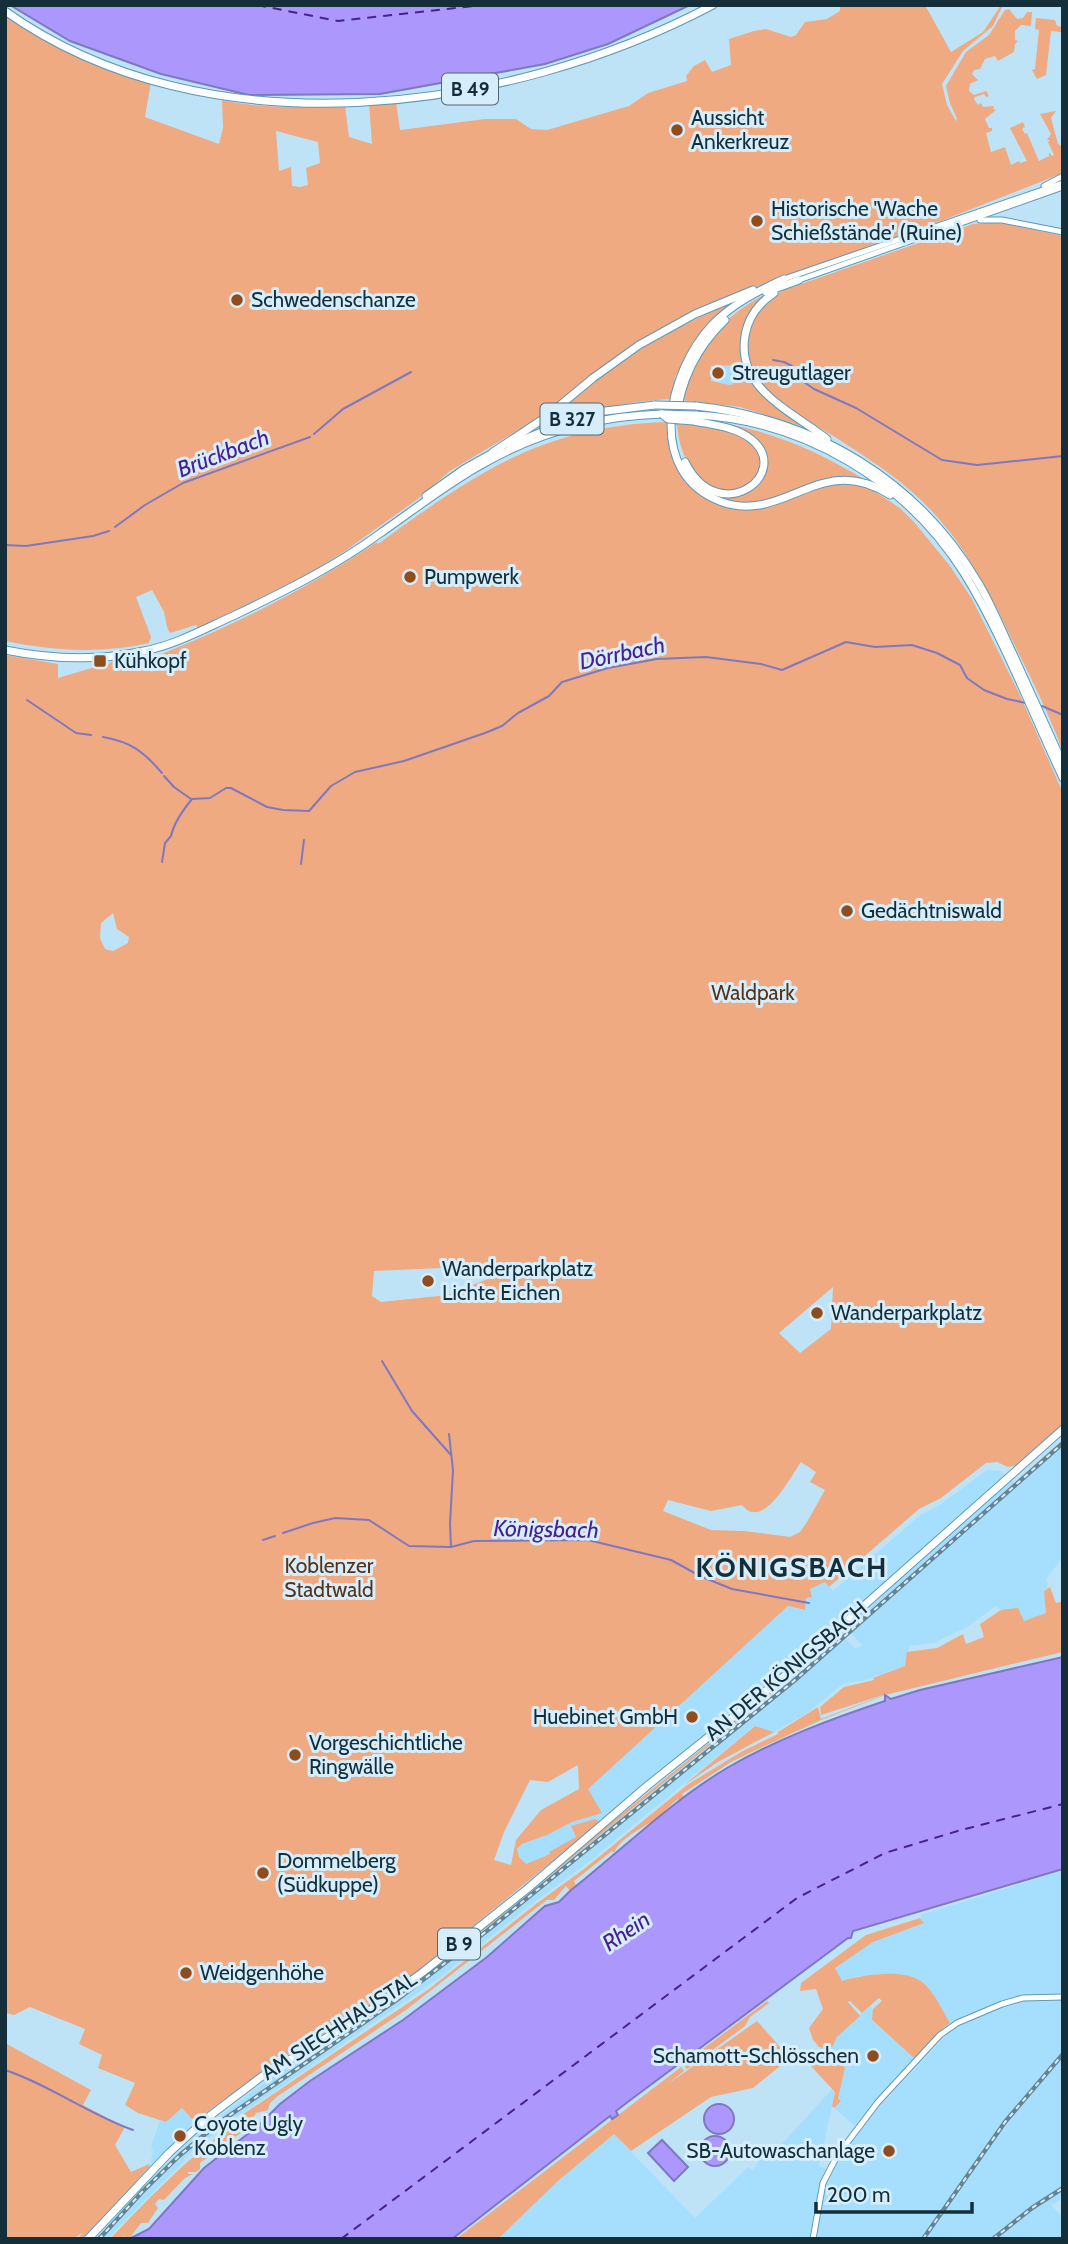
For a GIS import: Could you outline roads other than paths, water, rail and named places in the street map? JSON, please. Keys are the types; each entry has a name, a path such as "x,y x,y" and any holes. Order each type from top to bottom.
{"main road":[{"name":"B 49","path":"5,11 80,54 142,77 213,95 282,104 398,98 507,82 615,50 679,23 713,5"},
{"path":"494,452 658,334 714,305 783,279"},
{"path":"783,279 755,293 727,312 713,324 691,353 678,382 671,412 672,441 683,470 701,490 731,505 766,504 810,486 838,480 868,484 887,492 908,507"},
{"path":"695,414 738,432 756,444 763,464 754,485 732,495 713,491 696,478 687,467 676,440 679,398 696,356 717,327 744,304 799,280"},
{"path":"799,280 773,293 755,310 746,333 744,351 747,366 769,398 842,450"},
{"name":"B 327","path":"5,650 70,657 126,654 155,649 204,629 325,569 480,465 547,435 590,422 657,411"},
{"name":"B 327","path":"382,532 439,486 494,452 589,413 657,411 762,418 803,431 842,450 897,486 942,532 979,584 1063,778"},
{"name":"B 327","path":"695,414 742,420 803,439 860,468 908,507 962,570 1013,663 1063,764"},
{"name":"AN DER KÖNIGSBACH","path":"699,1745 787,1674 1063,1429"},
{"name":"AM SIECHHAUSTAL","path":"88,2239 169,2153 207,2118 261,2077 398,1992 527,1889 699,1745"}],"street":[{"path":"1031,192 1063,176"},
{"path":"783,279 1031,192 1063,185"},
{"path":"799,280 970,221 1063,185"},
{"path":"970,221 1002,220 1063,232"},
{"path":"813,2239 823,2183 837,2156 878,2102 940,2035 957,2023 1002,2004 1023,1998 1063,1997"}],"water":[{"path":"10,5 690,5 608,44 545,64 380,94 249,95 161,74 70,41"},
{"name":"Rhein","path":"1063,1657 1063,1869 853,1931 851,1938 633,2098 616,2111 618,2115 612,2119 610,2116 452,2239 129,2239 149,2229 204,2168 258,2126 280,2104 403,2020 487,1957 545,1906 559,1902 666,1811 706,1781 804,1730 885,1701 885,1695 891,1699"},
{"path":"719,2104 730,2108 734,2119 730,2130 719,2134 708,2130 704,2119 708,2108"},
{"path":"715,2136 726,2140 730,2151 726,2162 715,2166 704,2162 700,2151 704,2140"},
{"path":"662,2140 688,2167 674,2181 648,2153"}],"waterway":[{"name":"Brückbach","path":"773,360 792,366 801,380 814,389 856,408 942,460 977,465 1063,456"},
{"name":"Brückbach","path":"314,434 343,409 411,372"},
{"name":"Brückbach","path":"115,527 145,505 183,483 310,437"},
{"name":"Brückbach","path":"5,545 26,546 109,531"},
{"name":"Dörrbach","path":"162,862 165,843 171,836 179,816 192,799 210,798 226,788 231,788 267,807 309,811 331,786 355,772 404,761 485,733 502,726 518,713 549,696 562,682 608,668 657,659 706,657 761,664 782,670 846,642 875,647 912,645 937,653 960,665 967,678 984,690 1026,703"},
{"path":"27,700 76,733 91,735"},
{"name":"Dörrbach","path":"1042,706 1063,715"},
{"path":"103,737 136,749 162,773"},
{"path":"164,776 191,799"},
{"path":"301,864 304,840"},
{"path":"382,1361 412,1411 451,1455"},
{"path":"449,1434 453,1470 451,1547"},
{"name":"Königsbach","path":"283,1533 335,1518 369,1520 409,1546 451,1547 474,1541 588,1540 671,1560 732,1589 809,1603"},
{"name":"Königsbach","path":"263,1540 275,1536"},
{"path":"5,2070 38,2083 133,2130"}],"railway":[{"path":"99,2239 180,2155 220,2122 398,1999 488,1930 795,1680 1063,1443"},
{"path":"923,2239 1005,2122 1063,2054"},
{"path":"993,2239 1063,2188"}],"place":[{"name":"Aussicht Ankerkreuz","path":"677,130"},
{"name":"Historische 'Wache Schießstände' (Ruine)","path":"757,221"},
{"name":"Schwedenschanze","path":"237,300"},
{"name":"Streugutlager","path":"718,373"},
{"name":"Pumpwerk","path":"410,577"},
{"name":"Kühkopf","path":"100,661"},
{"name":"Gedächtniswald","path":"847,911"},
{"name":"Wanderparkplatz Lichte Eichen","path":"428,1281"},
{"name":"Wanderparkplatz","path":"817,1313"},
{"name":"Huebinet GmbH","path":"692,1717"},
{"name":"Vorgeschichtliche Ringwälle","path":"295,1755"},
{"name":"Dommelberg (Südkuppe)","path":"263,1873"},
{"name":"Weidgenhöhe","path":"186,1973"},
{"name":"Schamott-Schlösschen","path":"873,2056"},
{"name":"Coyote Ugly Koblenz","path":"180,2136"},
{"name":"SB-Autowaschanlage","path":"889,2151"}],"district":[{"name":"KÖNIGSBACH","path":"792,1567"}],"park label":[{"name":"Waldpark","path":"753,993"},
{"name":"Koblenzer Stadtwald","path":"329,1578"}]}
